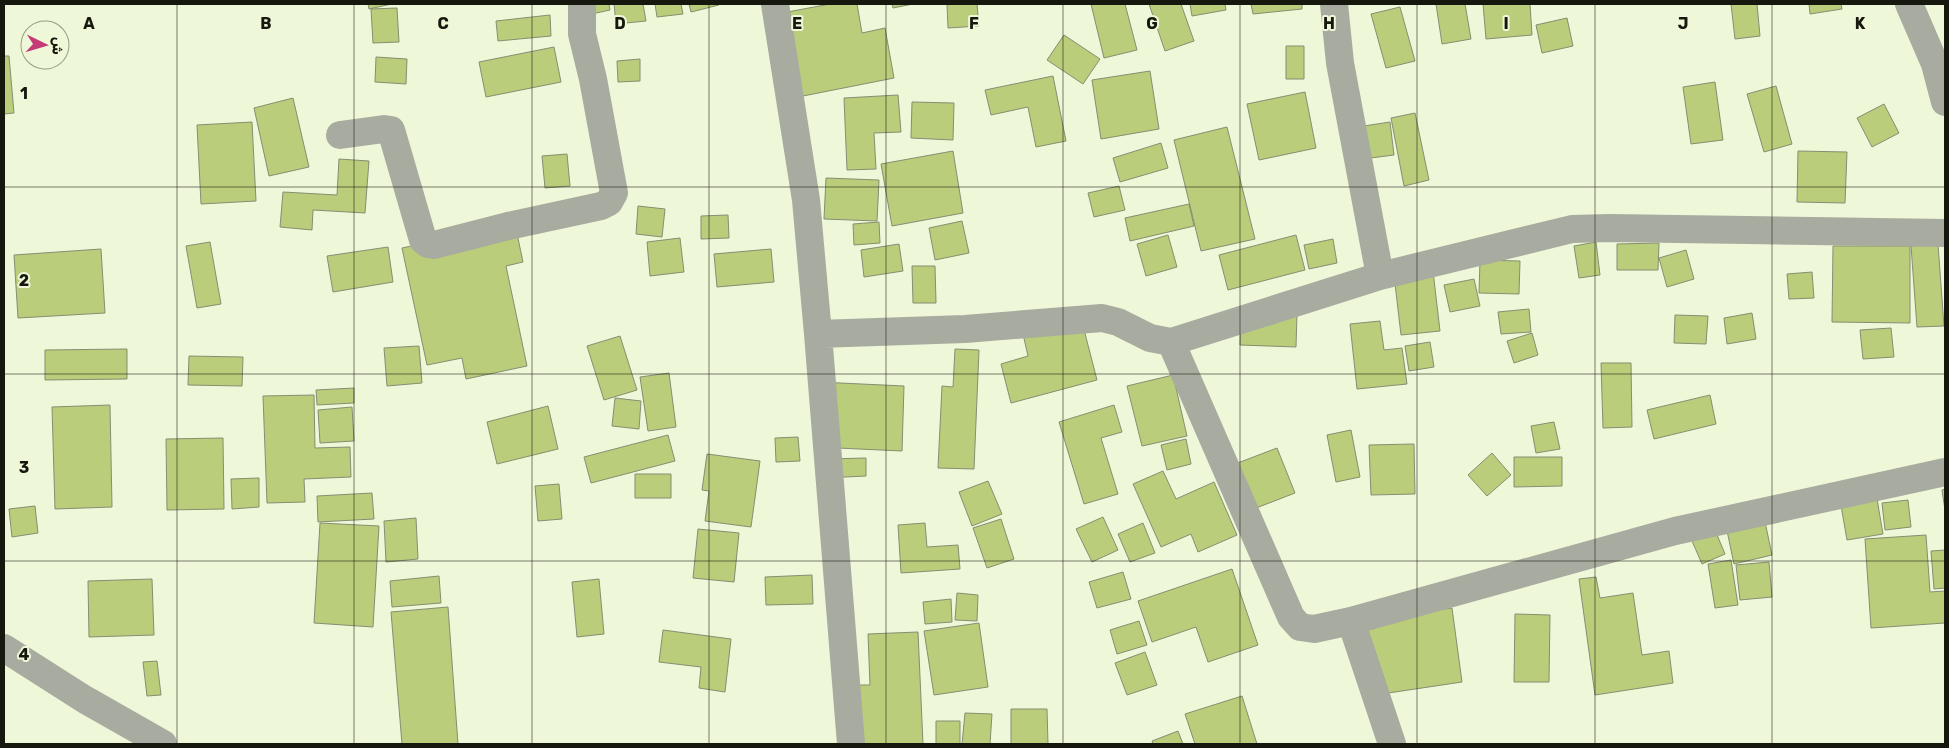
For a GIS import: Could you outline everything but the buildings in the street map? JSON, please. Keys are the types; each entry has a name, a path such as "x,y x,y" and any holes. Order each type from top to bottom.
{"street":[{"path":"340,135 384,129 391,130 423,240 434,246 508,226 601,206 609,202 614,193 593,79 582,34 582,4"},
{"path":"774,4 806,200 851,744"},
{"path":"1334,4 1340,63 1380,276"},
{"path":"1909,4 1935,64 1945,102"},
{"path":"818,334 965,330 1102,318 1118,322 1150,338 1171,342 1380,276 1572,229 1945,233"},
{"path":"1171,342 1291,617 1300,627 1314,629 1351,621 1675,531 1945,472"},
{"path":"1351,621 1392,744"},
{"path":"4,648 84,699 162,744"}]}
